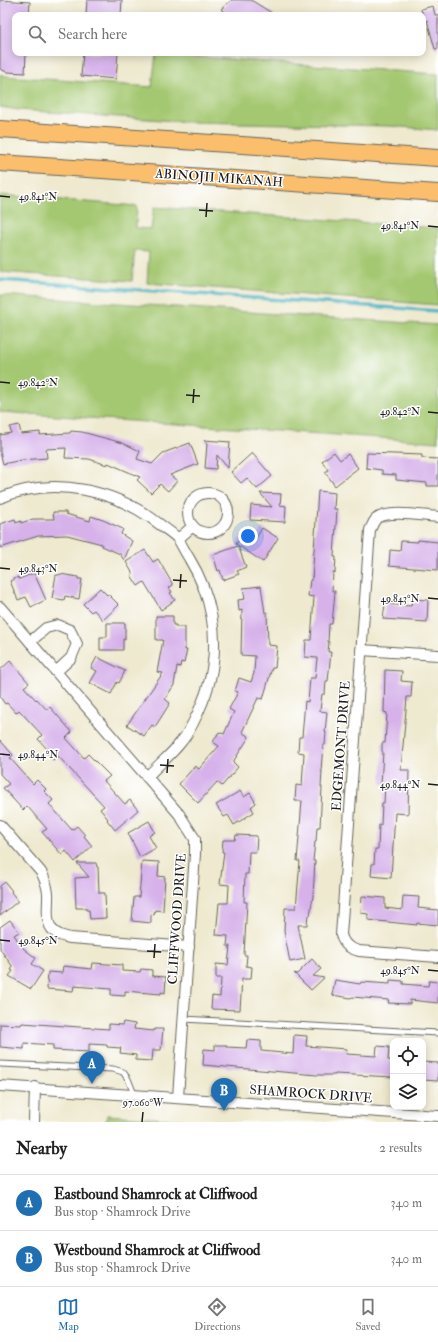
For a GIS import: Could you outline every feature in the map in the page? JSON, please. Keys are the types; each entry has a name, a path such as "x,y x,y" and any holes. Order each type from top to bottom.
{"main road":[{"path":"0,124 28,131"},
{"path":"0,128 438,158"},
{"name":"ABINOJII MIKANAH","path":"0,163 438,193"}],"street":[{"path":"0,498 12,493 43,487 67,487 114,497 135,507 178,539 198,573 210,606 215,645 210,679 200,710 182,742 147,777"},
{"name":"EDGEMONT DRIVE","path":"438,517 393,514 383,516 375,520 370,530 341,935 344,943 350,948 359,951 438,957"},
{"path":"178,539 193,526"},
{"name":"CLIFFWOOD DRIVE","path":"0,607 57,671 179,814 194,839 195,854 178,1097"},
{"path":"30,642 46,628 58,625 70,630 77,644 71,658 57,671"},
{"path":"361,650 438,655"},
{"path":"0,825 41,872 45,879 48,895 48,921 51,928 57,934 70,938 189,947"},
{"name":"SHAMROCK DRIVE","path":"0,1086 178,1097 437,1118"},
{"path":"34,1122 35,1088"}],"lane":[{"path":"183,1019 438,1033"},
{"path":"0,1064 114,1069 123,1072 128,1079 134,1094"}],"green space":[{"path":"156,56 184,56 438,74 438,130 389,126 190,122 19,110 0,107 0,74 5,76 152,87"},
{"path":"0,195 137,206 136,228 151,229 154,207 438,228 438,305 147,283 149,252 135,251 132,281 0,272"},
{"path":"0,295 438,325 438,442 0,412"},
{"path":"107,1115 210,1122 106,1122"}],"building":[{"path":"0,0 30,2 29,12 12,12 12,56 26,56 25,73 7,72 0,69"},
{"path":"87,0 122,0 121,12 86,12"},
{"path":"232,0 251,0 270,12 224,12 221,9"},
{"path":"433,6 435,15 438,15 438,49 435,49 426,20 426,12 422,12 421,9"},
{"path":"83,56 118,56 116,79 81,76"},
{"path":"19,425 21,434 40,432 40,435 70,433 71,431 82,432 123,443 140,451 137,459 152,464 163,453 190,443 198,464 170,475 177,481 168,491 160,484 151,493 137,480 140,477 108,463 107,465 89,459 65,458 66,448 46,449 47,458 22,460 3,464 0,452 0,435 11,433 10,427"},
{"path":"204,440 230,442 228,468 217,455 216,469 205,468 207,444"},
{"path":"334,452 340,460 348,454 358,468 335,486 325,472 328,470 322,461"},
{"path":"252,453 272,476 257,489 247,478 241,483 231,472"},
{"path":"367,453 422,455 422,458 438,459 438,486 427,486 427,483 396,480 396,475 382,474 382,470 366,468"},
{"path":"318,491 335,493 334,509 337,509 334,557 336,557 335,573 333,572 332,591 335,591 332,624 329,624 328,652 331,652 328,681 326,681 325,694 322,694 320,711 327,712 325,745 323,745 321,771 322,787 320,827 317,827 313,861 315,861 313,896 307,925 298,925 305,959 290,962 284,931 285,908 296,908 300,861 297,861 302,801 295,801 296,785 302,786 304,753 298,752 299,737 302,737 305,701 308,702 310,678 315,678 317,658 305,657 306,640 311,640 314,597 308,596 310,580 312,580"},
{"path":"260,493 281,494 280,505 286,506 285,522 250,520 251,505 272,507"},
{"path":"53,512 66,512 66,514 90,521 91,516 123,529 121,534 132,541 124,560 120,554 102,546 102,544 67,535 38,536 0,548 0,524 15,519 16,523 21,521 21,523 33,519 54,519"},
{"path":"262,528 278,538 263,562 236,544 244,533 255,540"},
{"path":"418,540 438,542 438,570 389,566 390,550 400,551 401,541 418,542"},
{"path":"238,546 246,567 237,571 239,574 223,580 220,570 218,571 213,555"},
{"path":"145,550 153,562 158,559 173,585 169,588 172,592 170,593 175,600 161,610 144,582 138,586 131,575 133,574 126,562"},
{"path":"34,573 46,600 31,607 26,597 18,600 10,581 18,577 19,579"},
{"path":"60,574 82,579 79,599 65,596 64,600 52,598 56,575"},
{"path":"261,586 265,613 267,612 268,645 277,646 275,668 272,668 263,699 258,698 242,732 249,737 233,762 238,767 222,786 217,782 198,803 179,784 195,766 199,769 219,746 213,742 219,732 224,734 234,712 229,709 238,692 235,691 239,678 251,682 254,673 255,656 241,655 242,610 239,611 238,600 245,599 243,588"},
{"path":"100,588 119,605 103,620 94,610 91,612 83,604"},
{"path":"412,599 428,600 427,622 383,619 385,604 411,606"},
{"path":"156,616 173,616 173,625 176,625 176,627 185,627 185,650 187,650 184,663 181,662 180,667 177,666 174,685 165,699 170,703 155,727 152,725 144,736 127,725 163,673 157,672 163,640 156,640"},
{"path":"107,623 125,623 125,640 123,639 123,650 100,650 100,637 107,637"},
{"path":"97,657 125,671 111,694 90,683 97,671 91,668"},
{"path":"10,661 29,683 24,687 47,710 50,707 72,732 66,738 84,758 88,754 110,776 104,781 125,804 130,800 138,810 115,830 100,809 104,806 58,756 53,760 47,753 49,751 38,739 42,735 19,710 16,713 7,703 5,704 0,697 0,670"},
{"path":"385,670 402,671 401,681 412,682 411,697 407,697 401,770 409,770 408,814 395,813 391,878 371,876 372,864 374,864 375,849 378,849 379,825 381,825 382,803 384,803 385,784 381,784 383,752 382,743 385,743 387,713 384,712"},
{"path":"0,740 13,755 10,758 33,784 37,780 46,789 44,791 53,800 49,804 72,830 77,826 92,846 75,862 66,851 62,855 42,832 47,829 27,806 23,810 3,788 9,784 0,774"},
{"path":"240,791 244,797 250,793 256,803 251,807 254,812 234,825 228,815 224,817 216,805"},
{"path":"149,821 155,832 149,836 156,848 140,857 128,833"},
{"path":"236,835 257,836 256,852 249,852 248,874 245,874 244,902 247,902 244,955 247,955 246,966 252,967 251,979 242,979 240,1010 211,1009 212,996 220,997 221,978 216,978 216,964 228,965 230,946 227,946 228,936 216,935 219,903 228,903 229,885 220,884 224,852 222,852 223,840 235,840"},
{"path":"142,861 159,862 158,876 165,877 163,911 155,910 154,915 151,914 151,923 132,921 134,897 139,897"},
{"path":"77,863 96,863 98,867 99,893 105,893 106,918 90,919 89,910 86,910 86,908 76,908 75,878 89,877"},
{"path":"5,882 18,901 0,916 0,886"},
{"path":"362,896 385,898 385,908 402,910 403,896 419,897 418,908 438,910 438,925 417,923 417,925 368,920 368,914 361,913"},
{"path":"10,920 19,932 14,935 24,949 36,958 32,964 43,971 31,989 9,976 13,971 11,970 13,967 0,949 0,927"},
{"path":"312,959 321,969 313,976 324,978 311,990 294,973 297,974"},
{"path":"93,963 122,965 122,971 140,972 141,969 152,970 152,976 166,977 165,993 125,991 125,996 111,995 111,989 74,986 73,991 47,989 48,972 62,973 63,966 92,969"},
{"path":"335,980 360,984 361,982 390,984 390,980 403,981 403,984 428,986 429,981 438,982 438,1003 410,1000 410,1004 388,1003 389,1000 351,998 332,995"},
{"path":"123,1022 135,1024 134,1029 154,1031 154,1029 163,1029 161,1050 153,1050 152,1061 136,1060 136,1055 120,1053 121,1048 107,1047 107,1045 89,1044 89,1052 53,1050 53,1045 24,1043 24,1049 0,1047 0,1024 21,1025 22,1023 109,1029 109,1024 122,1025"},
{"path":"294,1035 307,1036 306,1046 347,1049 346,1054 376,1056 377,1046 389,1047 388,1060 390,1060 390,1077 335,1074 317,1075 203,1065 204,1049 215,1050 215,1045 246,1048 247,1040 261,1041 261,1051 293,1054"},
{"path":"426,1062 438,1063 438,1081 426,1080"}],"waterway":[{"path":"0,280 438,311"}],"place":[{"name":"Eastbound Shamrock at Cliffwood","path":"92,1084"},
{"name":"Westbound Shamrock at Cliffwood","path":"224,1111"}]}
